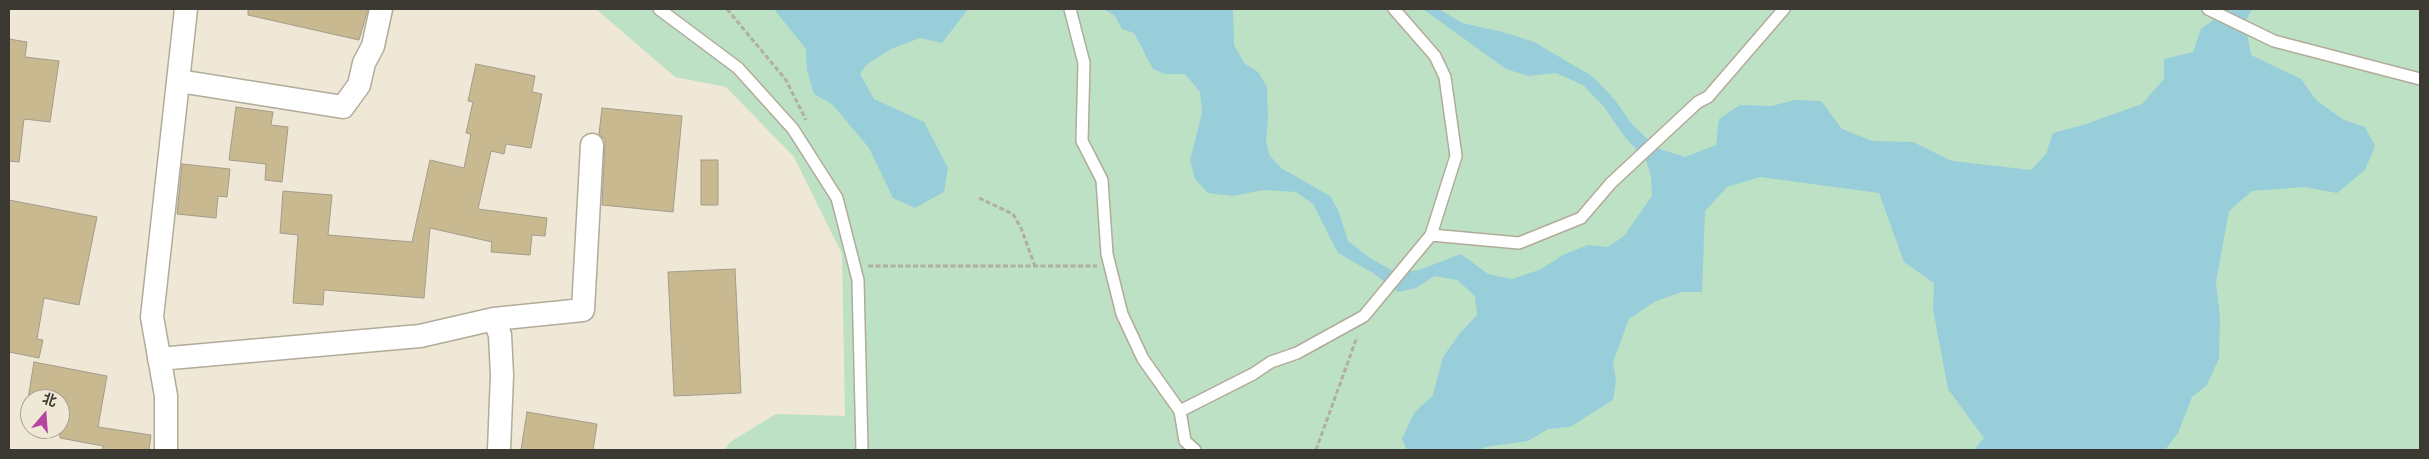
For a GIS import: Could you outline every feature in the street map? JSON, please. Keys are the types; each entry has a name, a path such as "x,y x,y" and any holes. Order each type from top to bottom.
{"street":[{"path":"166,450 166,396 152,317 186,9"},
{"path":"179,81 343,106 359,86 364,63 373,46 381,9"},
{"path":"159,359 420,336 494,319 583,310 592,145"},
{"path":"494,319 500,335 502,375 499,450"}],"lane":[{"path":"658,9 738,68 793,130 837,198 858,280 862,450"},
{"path":"1180,411 1254,374 1271,362 1298,353 1364,316 1431,235 1456,156 1445,77 1435,56 1394,9"},
{"path":"1431,235 1519,243 1581,218 1611,183 1698,102 1708,97 1784,9"},
{"path":"2208,9 2274,41 2420,79"},
{"path":"1071,13 1084,63 1082,141 1102,180 1107,254 1122,314 1143,359 1180,411 1184,441 1195,450"}],"path":[{"path":"727,9 786,80 808,128"},
{"path":"979,198 1013,214 1022,228 1035,266"},
{"path":"854,266 1110,266"},
{"path":"1316,450 1364,316"}],"green space":[{"path":"596,9 2420,9 2420,450 725,450 730,442 776,414 845,416 842,254 794,157 726,87 675,77"}],"water":[{"path":"774,9 968,9 942,43 920,38 891,49 866,65 860,74 874,99 924,122 948,168 944,192 915,208 893,198 869,148 832,104 814,94 807,70 806,49"},
{"path":"1104,9 1233,9 1234,45 1245,64 1258,72 1267,87 1268,118 1266,142 1270,156 1281,168 1330,196 1338,210 1348,241 1370,258 1396,273 1419,270 1461,254 1488,274 1512,279 1539,270 1565,254 1588,245 1608,247 1624,236 1652,196 1651,177 1646,160 1624,136 1604,107 1583,85 1556,73 1528,76 1506,69 1423,9 1439,9 1462,23 1503,32 1534,42 1592,76 1615,100 1631,123 1657,148 1685,157 1716,145 1719,119 1740,105 1771,106 1796,100 1821,101 1842,129 1872,141 1913,142 1952,161 2031,170 2046,154 2053,133 2083,125 2142,104 2164,79 2164,59 2193,52 2201,29 2228,9 2252,9 2245,22 2251,55 2301,79 2316,100 2344,120 2365,127 2375,146 2365,170 2337,193 2304,187 2252,191 2229,211 2216,282 2220,317 2219,358 2207,385 2192,397 2178,433 2165,450 1974,450 1984,438 1948,389 1933,309 1934,283 1904,262 1879,193 1760,177 1727,187 1705,211 1702,292 1682,292 1656,301 1629,319 1613,362 1616,381 1613,400 1570,427 1548,429 1528,441 1485,447 1480,450 1407,450 1402,439 1414,413 1433,395 1443,357 1460,333 1477,315 1475,296 1457,280 1434,276 1416,288 1398,292 1373,273 1338,253 1313,204 1296,192 1263,190 1233,196 1208,193 1195,179 1190,160 1202,113 1200,92 1185,74 1165,74 1153,69 1134,33 1122,29 1115,16"}],"building":[{"path":"248,9 368,9 359,40 248,15"},
{"path":"9,39 27,42 25,57 59,61 50,122 24,119 19,162 9,161"},
{"path":"476,64 535,76 532,92 542,94 531,148 506,144 504,154 491,151 478,209 547,218 545,236 532,235 530,255 491,252 492,242 430,228 424,298 324,290 323,305 293,303 298,235 280,233 283,191 332,195 328,235 412,242 430,160 464,168 471,134 466,133 473,102 468,101"},
{"path":"236,107 273,112 271,125 288,127 282,182 265,180 266,164 229,160"},
{"path":"602,108 682,116 673,212 602,205 605,140 599,134"},
{"path":"701,160 718,160 718,205 701,205"},
{"path":"182,164 230,169 227,197 218,196 216,218 177,214"},
{"path":"9,200 97,217 79,305 44,298 37,339 43,340 39,358 9,352"},
{"path":"735,269 741,393 674,396 668,272"},
{"path":"34,362 107,376 98,427 151,435 149,450 102,450 103,446 65,439 70,439 70,389 30,389"},
{"path":"527,412 597,424 593,450 521,450"}]}
